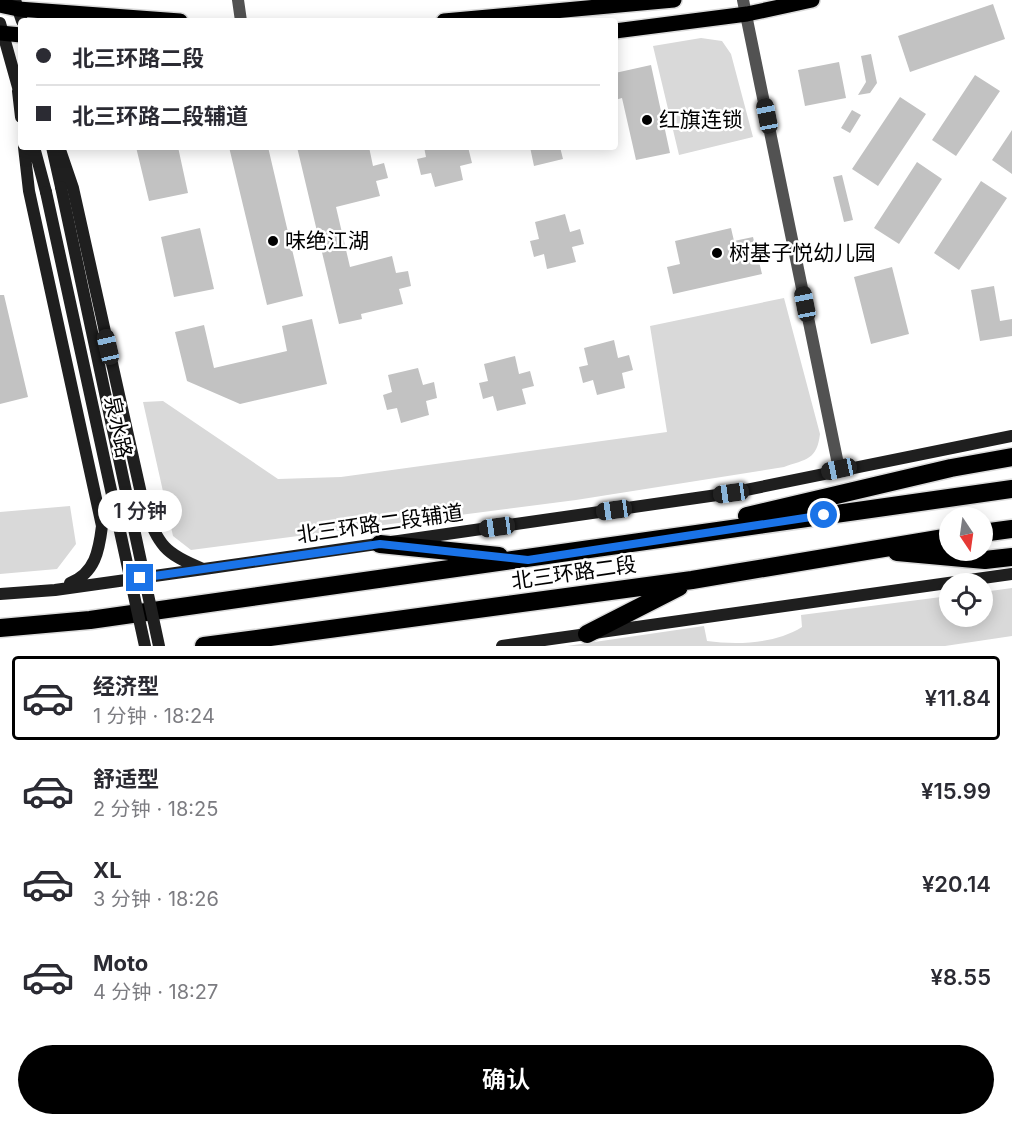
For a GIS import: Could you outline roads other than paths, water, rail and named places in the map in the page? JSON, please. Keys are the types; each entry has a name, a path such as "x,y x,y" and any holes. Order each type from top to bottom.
{"highway":[{"path":"660,538 951,468 1012,457"},
{"name":"北三环路二段","path":"0,628 90,621 1012,489"},
{"path":"993,532 1012,529"},
{"name":"北三环路二段","path":"204,646 692,580 939,539"},
{"path":"380,544 528,560"},
{"path":"868,549 985,560 1012,557"},
{"path":"587,634 692,580"}],"main road":[{"path":"477,18 674,0"},
{"path":"618,30 745,7 812,0"},
{"path":"0,5 19,10 136,18"},
{"path":"2,30 18,34"},
{"path":"2,30 18,88"},
{"path":"17,84 18,92"},
{"path":"24,150 29,191 102,526 93,565 83,578 55,590"},
{"name":"泉水路","path":"35,150 46,192 145,646"},
{"path":"53,150 159,646"},
{"path":"60,150 73,188 144,507 164,549 181,560 204,569"},
{"name":"北三环路二段辅道","path":"0,594 55,590 731,493 839,469 1012,436"},
{"path":"502,646 1012,574"}],"street":[{"path":"238,0 241,18"},
{"path":"745,7 839,469"}],"place":[{"name":"红旗连锁","path":"647,120"},
{"name":"味绝江湖","path":"273,241"},
{"name":"树基子悦幼儿园","path":"717,253"}]}
